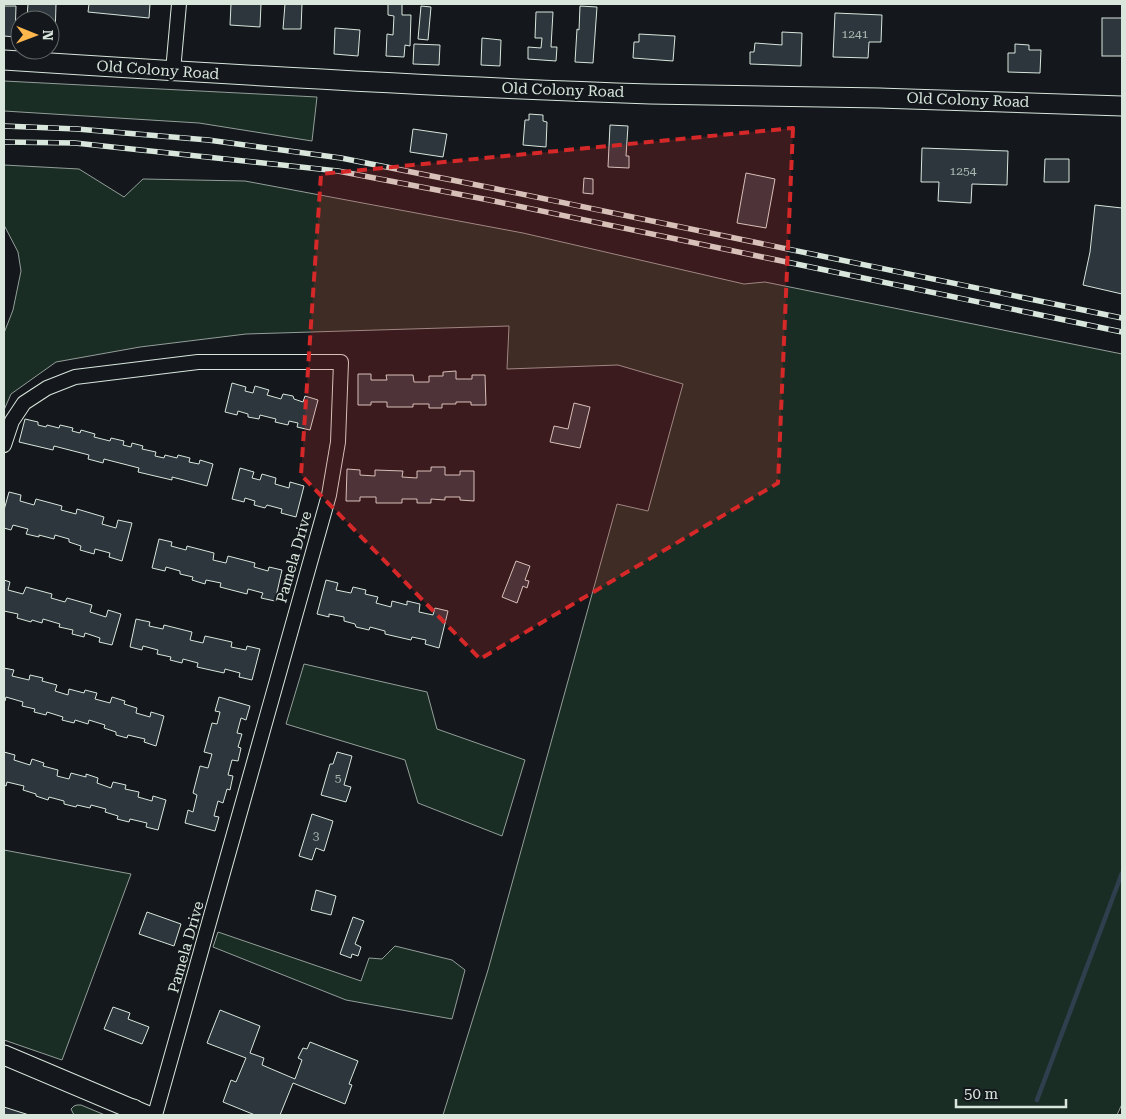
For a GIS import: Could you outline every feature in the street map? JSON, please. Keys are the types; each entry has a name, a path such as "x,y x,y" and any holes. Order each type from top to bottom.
{"main road":[{"name":"Old Colony Road","path":"4,60 332,80 648,94 877,98 1122,106"},
{"path":"4,1055 138,1114"}],"street":[{"path":"173,71 179,4"},
{"name":"Pamela Drive","path":"4,446 12,421 24,403 47,388 75,377 198,362 341,362 338,442 328,496 155,1115"}],"highlighted area":[{"path":"793,128 778,483 480,659 301,475 321,174"}],"green space":[{"path":"4,81 317,97 312,141 199,123 4,111"},
{"path":"4,165 79,169 124,197 143,179 245,181 523,233 744,284 765,282 1122,354 1122,1104 1117,1115 443,1115 488,970 617,504 648,511 683,384 618,365 507,369 509,326 246,334 140,347 56,362 11,394 4,410 4,333 13,310 21,271 18,252 4,225"},
{"path":"304,664 427,692 437,729 525,760 502,836 418,803 405,760 286,724"},
{"path":"4,850 131,874 62,1060 4,1040"},
{"path":"218,932 361,981 369,958 382,959 395,946 452,960 465,970 452,1019 346,1000 213,947"},
{"path":"77,1105 105,1115 74,1115 71,1109"}],"building":[{"path":"28,4 56,4 56,10 28,10"},
{"path":"89,4 150,4 149,18 88,12"},
{"path":"231,4 261,4 260,27 230,25"},
{"path":"285,4 302,4 301,29 283,29"},
{"path":"388,4 402,4 402,15 411,15 410,46 405,45 404,57 386,56 387,34 393,35 394,16 388,15"},
{"path":"4,6 16,6 16,10 10,10 10,37 4,36"},
{"path":"421,6 431,7 428,40 418,39"},
{"path":"580,6 597,7 593,63 575,62"},
{"path":"536,12 553,12 551,47 557,47 556,61 528,59 528,47 541,48 542,38 535,38"},
{"path":"835,13 882,15 881,42 869,42 868,58 833,57"},
{"path":"1102,18 1122,18 1122,56 1102,56"},
{"path":"335,28 360,30 358,56 334,54"},
{"path":"782,32 802,33 801,66 750,64 750,52 754,52 755,43 782,45"},
{"path":"639,34 675,36 673,61 633,58 634,42 639,42"},
{"path":"482,38 501,40 500,66 481,65"},
{"path":"414,44 440,45 439,65 413,64"},
{"path":"1015,44 1029,45 1029,50 1041,50 1040,73 1008,72 1008,53 1015,53"},
{"path":"529,114 543,115 543,121 547,122 546,147 523,145 525,120 529,120"},
{"path":"610,125 628,126 626,156 629,156 629,168 608,167"},
{"path":"413,129 447,134 443,157 410,152"},
{"path":"922,148 1008,151 1007,185 972,184 971,203 938,201 939,182 921,182"},
{"path":"1045,159 1069,159 1069,182 1044,182"},
{"path":"746,173 775,179 766,228 737,223"},
{"path":"584,178 593,179 593,194 583,193"},
{"path":"1095,205 1122,208 1122,294 1083,285 1090,252"},
{"path":"456,371 456,379 472,379 472,375 485,375 486,405 456,402 456,404 442,404 442,408 429,408 429,404 413,404 413,407 387,407 387,402 371,402 371,405 358,405 358,374 371,374 371,380 387,380 386,375 413,375 414,382 429,382 429,376 443,376 443,372"},
{"path":"232,383 246,387 245,391 253,393 255,386 269,390 267,395 281,399 283,394 293,396 294,399 303,402 305,396 318,400 310,430 297,427 298,423 289,421 288,425 275,422 276,419 260,415 259,419 248,417 248,414 238,411 237,415 225,412"},
{"path":"574,403 590,407 580,448 550,442 554,426 568,429"},
{"path":"25,419 38,422 38,425 46,427 47,425 59,428 60,425 73,428 72,431 80,433 81,430 95,434 94,437 110,441 111,438 124,441 123,445 131,447 132,443 143,446 142,449 156,452 155,456 164,458 165,455 177,458 178,455 190,458 189,462 199,464 200,460 213,464 207,486 172,477 172,480 138,472 139,468 104,459 103,463 88,459 89,455 54,446 53,450 19,442"},
{"path":"431,467 445,467 445,475 460,475 460,471 474,471 474,501 460,500 460,497 445,497 445,500 431,499 431,503 417,503 417,499 402,499 402,503 376,503 376,497 360,497 360,501 346,501 347,469 360,470 360,475 375,476 375,470 403,471 402,477 417,478 417,471 431,471"},
{"path":"240,468 254,472 252,478 260,480 262,474 276,478 275,484 289,488 290,482 304,486 296,517 281,513 282,509 267,505 265,508 254,505 255,501 245,498 244,502 232,499"},
{"path":"9,492 21,495 20,501 34,505 36,499 62,506 61,510 76,514 77,509 104,517 102,524 116,528 118,520 132,523 122,561 109,557 110,553 95,549 94,554 80,550 81,546 69,542 69,539 55,535 54,539 26,534 28,529 13,525 11,530 4,528 4,510"},
{"path":"159,539 172,542 171,546 186,550 187,546 214,553 213,560 226,563 228,556 255,563 254,567 268,571 269,567 282,570 275,601 261,598 263,593 248,589 247,594 220,587 221,583 206,580 205,584 192,580 193,577 180,574 180,571 166,567 165,571 152,568"},
{"path":"516,561 530,566 525,580 529,581 527,588 523,586 517,603 502,597"},
{"path":"4,580 10,582 8,590 23,594 26,587 52,594 51,598 65,602 67,598 92,605 90,612 106,617 108,610 121,614 112,645 99,642 100,638 85,633 84,637 72,634 73,630 59,627 60,624 43,619 42,623 32,620 31,622 17,618 18,614 4,611"},
{"path":"326,580 338,583 336,590 351,593 353,587 366,590 365,594 378,597 376,603 391,607 392,601 407,605 407,601 420,604 419,612 433,615 435,608 448,611 439,648 425,644 426,640 412,637 411,640 385,634 385,631 370,627 369,630 356,627 355,624 344,621 344,617 329,614 329,617 317,614"},
{"path":"136,619 150,622 149,626 163,629 164,625 192,632 190,640 203,643 205,636 232,642 231,647 246,650 247,646 260,649 252,680 239,677 240,673 225,669 224,673 197,667 198,663 183,659 182,663 170,660 171,657 157,654 158,650 143,646 142,650 130,647"},
{"path":"4,668 14,670 12,676 29,680 30,675 43,678 42,681 57,685 55,691 68,695 69,689 84,693 85,690 97,693 95,699 110,703 112,697 125,701 124,704 137,708 136,713 150,717 151,712 164,716 156,746 144,742 145,739 128,735 127,738 116,735 116,732 104,728 105,725 89,720 88,724 75,720 74,723 62,720 63,717 47,712 46,715 34,712 35,709 22,706 23,702 6,697 4,701"},
{"path":"219,697 250,706 246,720 241,718 237,733 242,734 238,747 241,748 238,761 232,760 228,775 233,776 230,790 227,789 223,803 218,801 214,816 219,817 215,831 185,823 188,810 193,812 197,795 193,793 200,766 208,768 212,754 204,752 212,723 217,724 220,712 215,711"},
{"path":"4,752 15,755 14,760 30,765 32,759 44,763 43,766 58,770 57,776 69,779 71,773 86,777 86,774 98,778 97,783 111,788 113,782 126,785 125,789 139,792 138,797 152,801 153,796 166,800 158,830 146,827 147,823 130,819 129,822 117,819 118,816 105,812 106,809 91,805 90,808 77,805 76,807 64,804 64,801 49,797 48,800 36,796 36,794 23,790 24,786 7,782 6,786 4,785"},
{"path":"337,752 352,756 344,785 351,787 346,802 321,795 330,764 333,764"},
{"path":"312,814 333,821 324,851 316,848 312,860 299,856"},
{"path":"316,890 336,896 331,915 311,910"},
{"path":"147,912 181,924 174,946 139,934"},
{"path":"353,917 364,921 355,944 361,947 358,956 352,954 351,958 340,954"},
{"path":"113,1007 130,1013 128,1019 149,1027 142,1044 104,1029"},
{"path":"220,1010 260,1026 250,1053 264,1058 262,1065 295,1079 302,1060 298,1058 303,1048 307,1049 310,1042 358,1061 349,1084 352,1085 345,1104 293,1083 280,1115 255,1115 223,1102 231,1080 236,1082 246,1058 207,1043"},
{"path":"4,1107 29,1115 4,1115"}],"waterway":[{"path":"1037,1100 1122,873"}],"railway":[{"path":"4,126 77,129 208,140 341,158 1122,318"},
{"path":"4,142 75,143 338,171 489,200 1122,332"}]}
